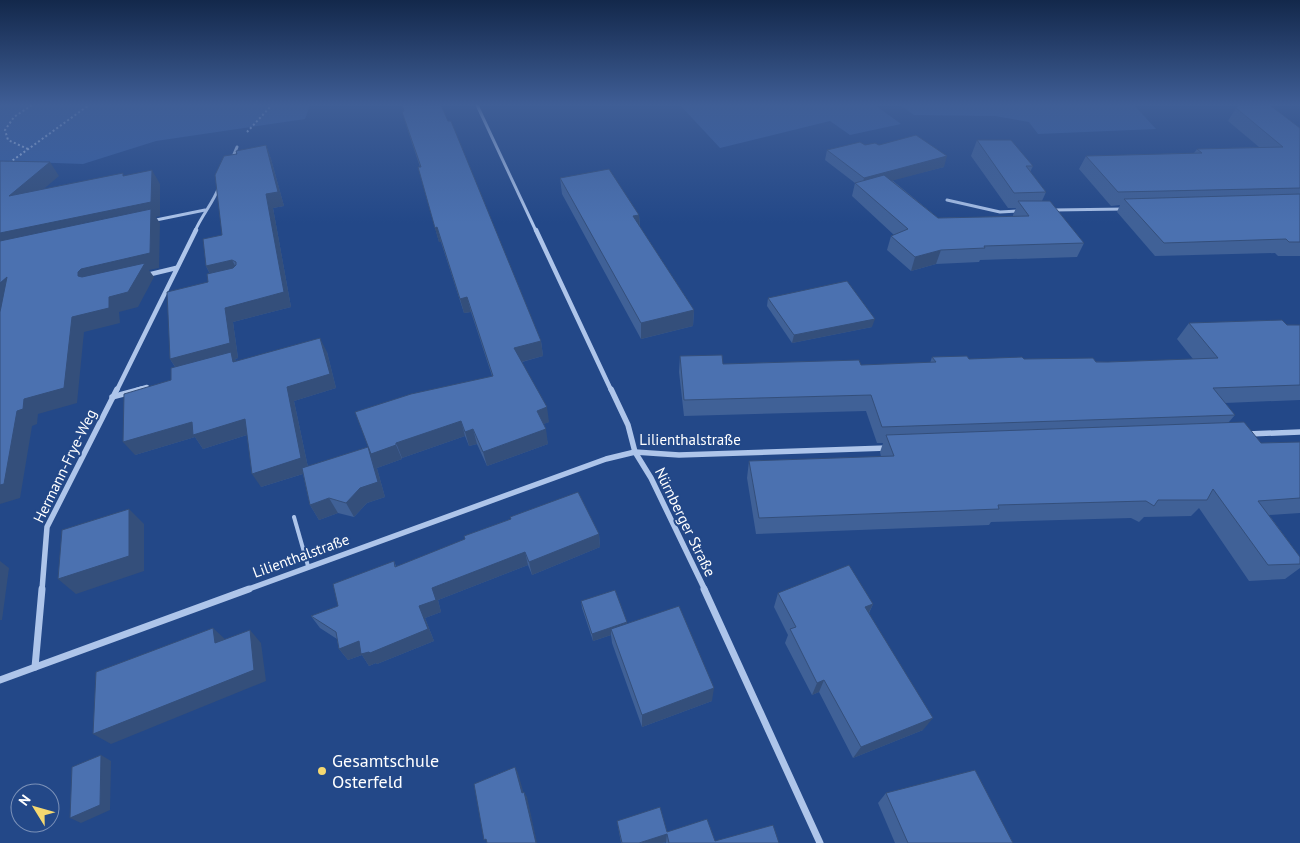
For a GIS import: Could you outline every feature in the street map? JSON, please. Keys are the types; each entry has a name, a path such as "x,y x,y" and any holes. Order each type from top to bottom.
{"street":[{"name":"Nürnberger Straße","path":"496,144 628,425 635,452 650,478 736,658 820,843"},
{"path":"230,162 237,147"},
{"name":"Hermann-Frye-Weg","path":"35,667 46,527 163,298 205,210 213,202 223,178"},
{"path":"947,200 1000,212 1029,211"},
{"path":"1048,210 1135,208"},
{"path":"146,222 205,210"},
{"path":"139,277 176,268"},
{"path":"163,298 172,296"},
{"name":"Hermann-Frye-Weg","path":"112,397 158,384"},
{"path":"1244,434 1300,432"},
{"name":"Lilienthalstraße","path":"0,680 308,566 606,459 635,452 679,455 899,447"}],"lane":[{"path":"294,517 308,566"}],"path":[{"path":"18,144 28,149"},
{"path":"7,164 34,144"}],"shaded area":[{"path":"0,144 145,144 83,164 0,161"},
{"path":"717,144 735,144 720,148"}],"building":[{"path":"413,144 461,144 541,341 514,348 547,407 537,411 546,429 483,452 473,429 465,432 461,421 396,443 396,445 371,454 355,412 411,394 493,376 467,297 460,299 437,227 435,228 418,167 421,167"},
{"path":"850,144 930,144 947,156 864,178 827,150"},
{"path":"980,144 1015,144 1033,166 1026,166 1046,192 1014,193"},
{"path":"1280,144 1300,144 1300,188 1118,192 1086,156 1202,153 1197,149 1283,147"},
{"path":"266,145 278,192 266,194 284,292 225,308 230,343 170,359 167,292 208,282 207,274 233,268 236,265 236,262 232,260 206,266 203,239 222,235 215,175 224,156 237,154 236,151"},
{"path":"0,161 50,162 9,196 123,173 123,176 152,170 151,202 0,233"},
{"path":"609,169 639,215 633,216 694,310 641,323 560,178"},
{"path":"884,175 938,218 1029,216 1018,201 1050,201 1084,243 984,246 985,248 941,250 915,257 891,236 908,229 855,183"},
{"path":"1300,194 1300,242 1289,242 1286,239 1164,243 1124,199"},
{"path":"151,209 150,253 81,269 78,272 78,276 82,277 145,263 128,292 109,297 109,308 72,317 64,388 24,399 23,409 17,411 4,484 0,485 0,312 7,277 0,283 0,241"},
{"path":"847,281 875,319 794,335 768,298"},
{"path":"1282,320 1287,325 1300,325 1300,385 1213,388 1235,415 882,427 871,395 684,400 680,356 722,355 723,364 859,360 861,365 936,362 932,357 967,356 969,359 1022,357 1024,359 1093,358 1096,362 1218,358 1189,323"},
{"path":"320,338 330,374 287,387 301,458 252,474 245,419 193,435 192,422 123,442 124,394 171,380 171,368 231,352 233,362"},
{"path":"1244,422 1261,443 1300,442 1300,498 1258,501 1300,557 1300,564 1268,565 1213,489 1207,500 1158,500 1154,506 1146,501 998,505 999,509 759,518 749,461 894,456 886,435"},
{"path":"368,447 378,482 360,488 346,503 329,498 310,505 302,468"},
{"path":"578,492 599,534 529,562 525,552 432,588 436,600 419,606 428,629 370,653 361,654 359,641 339,649 336,632 311,616 338,606 333,584 394,561 395,567 465,539 464,536 511,519 510,517"},
{"path":"129,509 129,556 58,579 62,530"},
{"path":"849,565 873,604 865,607 933,718 861,747 824,680 817,683 790,629 796,627 778,593"},
{"path":"615,590 627,622 592,634 581,601"},
{"path":"679,606 714,688 642,715 611,629"},
{"path":"213,628 215,643 250,630 254,670 93,734 96,672"},
{"path":"101,755 100,805 70,818 72,767"},
{"path":"515,767 522,793 524,792 536,843 487,843 486,839 484,840 474,784"},
{"path":"975,770 1013,843 908,843 886,793"},
{"path":"660,807 667,832 707,819 715,841 773,825 779,843 669,843 667,834 639,843 622,843 617,821"}],"place":[{"name":"Gesamtschule Osterfeld","path":"322,771"}]}
